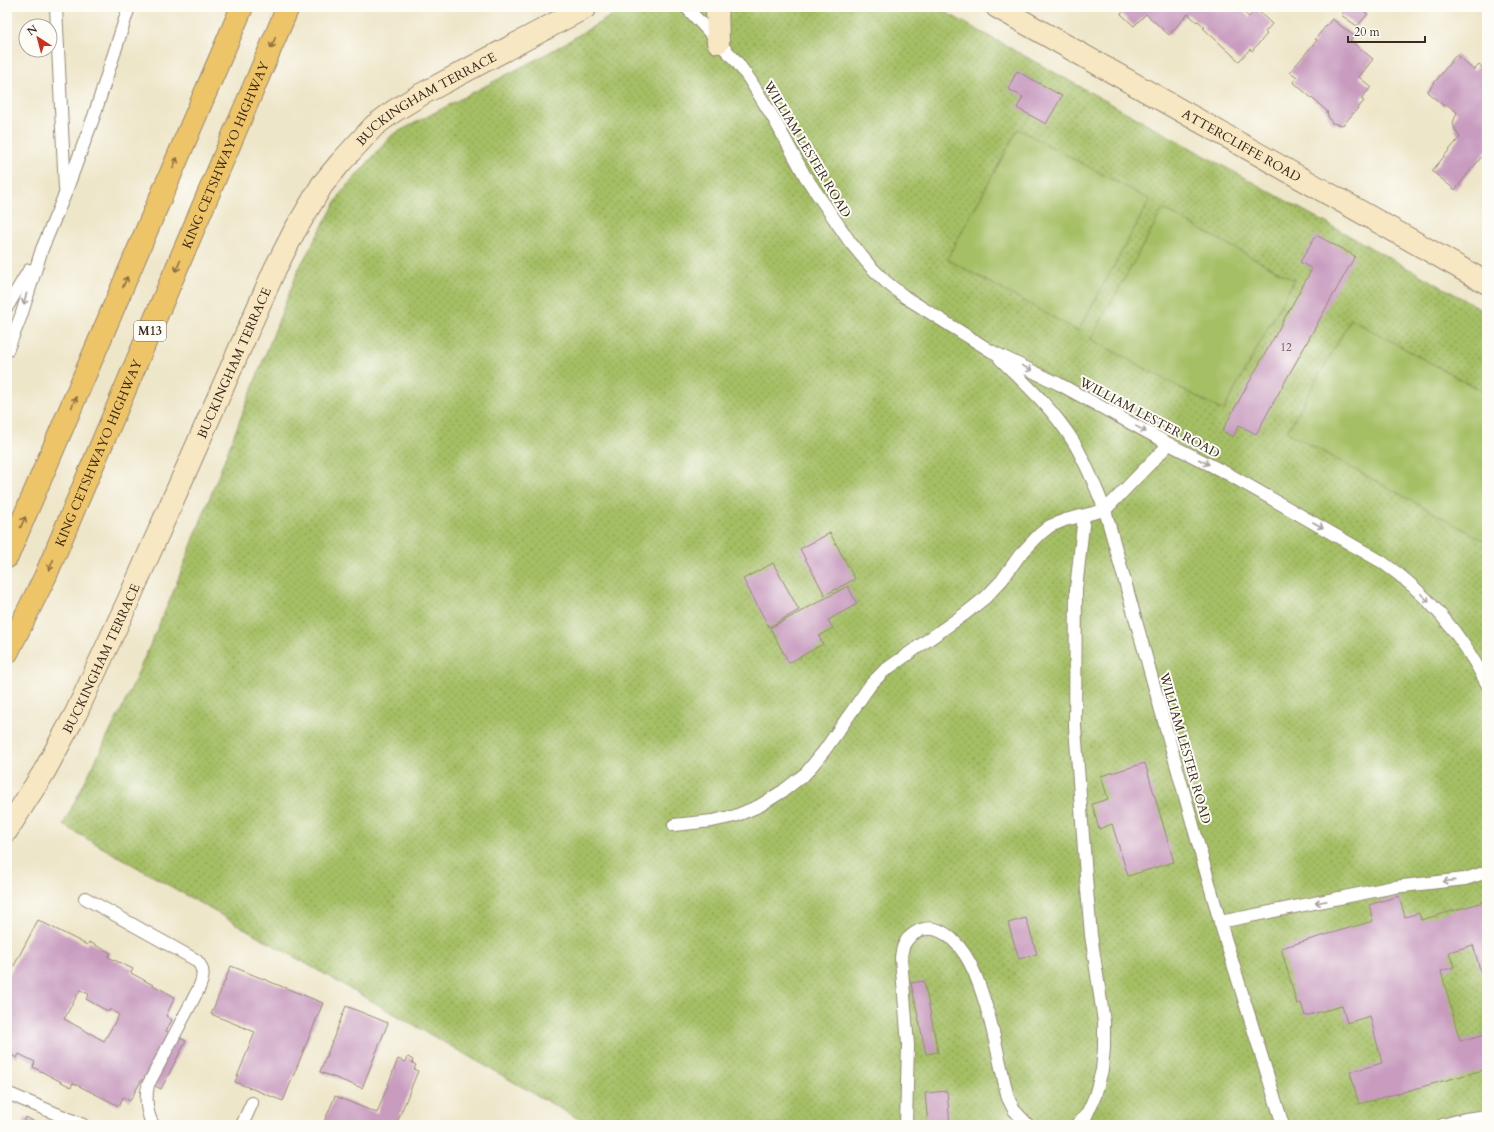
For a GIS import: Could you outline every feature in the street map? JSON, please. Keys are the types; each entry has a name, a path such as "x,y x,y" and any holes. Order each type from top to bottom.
{"highway":[{"path":"7,557 242,7"},
{"name":"KING CETSHWAYO HIGHWAY","path":"7,653 45,578 288,7"}],"main road":[{"name":"BUCKINGHAM TERRACE","path":"7,830 44,772 76,713 129,599 275,268 294,232 322,185 374,126 394,110 565,14 586,7"},
{"path":"717,7 718,42"},
{"name":"ATTERCLIFFE ROAD","path":"997,7 1487,283"}],"lane":[{"path":"56,7 66,194"},
{"name":"WILLIAM LESTER ROAD","path":"686,7 737,62 750,80 822,203 850,242 886,282 905,298 991,351 1058,384 1243,483 1382,562 1400,574 1437,610 1458,636 1477,665 1487,684"},
{"path":"7,351 21,316 42,249 66,194 94,116 128,9"},
{"path":"7,307 42,249"},
{"name":"WILLIAM LESTER ROAD","path":"991,351 1029,387 1060,422 1086,464 1105,510 1220,922 1268,1081 1283,1125"},
{"path":"674,825 712,821 735,816 759,806 783,791 806,773 824,751 871,684 884,671 966,613 986,596 1002,580 1019,556 1040,534 1050,526 1065,520 1105,510 1169,444"},
{"path":"1076,1125 1086,1116 1095,1096 1102,1070 1104,1048 1104,1022 1087,897 1075,727 1076,589 1084,516"},
{"path":"1220,922 1394,887 1465,879 1487,872"},
{"path":"85,898 196,960 202,968 203,977 198,990 148,1085 145,1102 153,1125"},
{"path":"906,1125 908,1045 901,958 902,949 907,939 916,932 927,928 939,930 952,938 964,953 974,973 985,1003 1008,1098 1014,1110 1028,1125"},
{"path":"7,1093 83,1125"},
{"path":"242,1125 252,1103"},
{"path":"1449,1124 1465,1119 1487,1116"}],"green space":[{"path":"626,7 936,7 1487,312 1487,1125 589,1125 63,825 126,700 172,595 299,268 341,193 392,135 550,52"},
{"path":"1018,129 1150,200 1078,331 947,259"},
{"path":"1163,209 1294,280 1223,411 1091,339"},
{"path":"1351,319 1487,394 1487,542 1287,432"}],"building":[{"path":"1127,7 1238,7 1249,17 1256,9 1272,24 1265,32 1267,34 1252,51 1250,49 1239,61 1203,28 1205,27 1188,14 1169,35 1146,14 1134,26 1121,14"},
{"path":"1348,7 1369,7 1365,12 1368,14 1357,26 1341,15"},
{"path":"1332,19 1354,36 1350,40 1373,59 1359,77 1371,87 1361,99 1364,101 1344,124 1341,125 1332,123 1327,111 1293,82 1297,77 1290,72 1317,40 1315,39"},
{"path":"1456,55 1474,70 1479,65 1487,71 1487,150 1455,190 1432,171 1460,137 1456,132 1453,123 1457,112 1446,104 1444,106 1427,92"},
{"path":"1017,71 1062,96 1046,124 1017,108 1023,97 1008,89"},
{"path":"1316,235 1355,256 1256,434 1239,425 1233,437 1222,431 1312,269 1300,262"},
{"path":"830,533 855,579 825,595 800,549"},
{"path":"773,563 799,610 769,627 743,579"},
{"path":"848,586 857,604 828,620 833,628 819,636 823,644 789,663 770,628"},
{"path":"1145,763 1174,862 1128,876 1112,824 1099,829 1092,804 1108,799 1101,776"},
{"path":"1399,896 1405,917 1419,913 1421,920 1487,901 1487,994 1473,945 1449,952 1454,967 1441,971 1460,1041 1485,1034 1487,1041 1487,1069 1359,1104 1350,1072 1382,1063 1370,1016 1347,1023 1342,1006 1305,1016 1301,1003 1297,1004 1281,948 1373,921 1369,905"},
{"path":"1026,918 1037,954 1019,959 1008,923"},
{"path":"38,920 87,945 89,942 111,953 108,957 133,969 131,973 175,997 166,1016 172,1020 166,1031 186,1041 161,1089 142,1079 130,1101 123,1097 119,1106 73,1083 71,1087 33,1067 35,1062 19,1054 17,1058 7,1053 7,979","holes":["80,990 89,994 86,999 109,1012 110,1009 119,1015 104,1041 64,1019"]},
{"path":"231,966 323,1003 283,1101 235,1082 255,1032 211,1014"},
{"path":"924,981 938,1052 926,1054 911,983"},
{"path":"346,1006 388,1023 362,1088 320,1072"},
{"path":"408,1057 413,1060 412,1063 416,1065 414,1069 418,1071 396,1125 323,1125 335,1096 377,1113 398,1059 406,1062"},
{"path":"947,1091 950,1125 928,1125 925,1093"},
{"path":"26,1117 40,1125 22,1125"}]}
